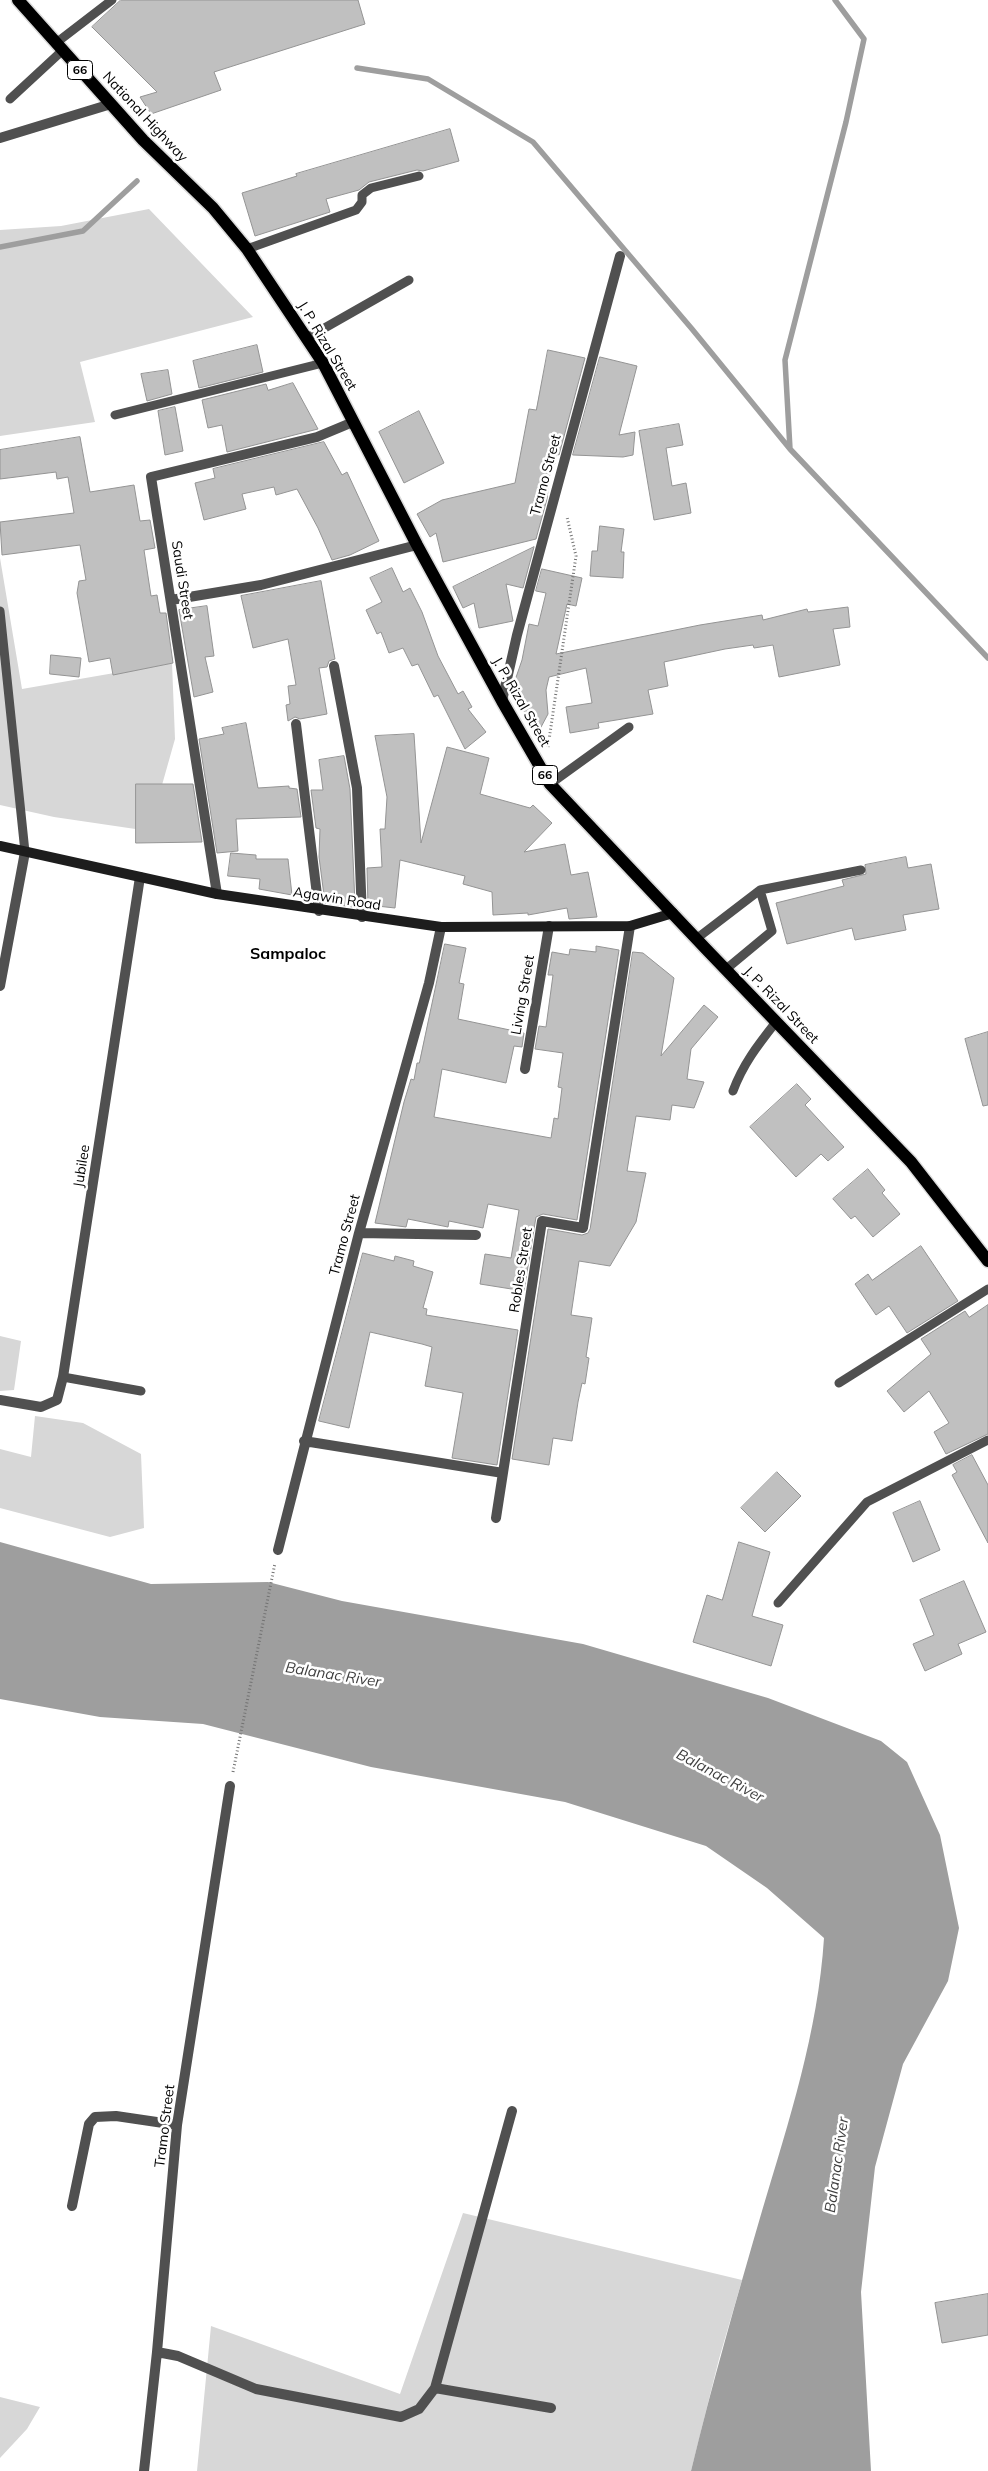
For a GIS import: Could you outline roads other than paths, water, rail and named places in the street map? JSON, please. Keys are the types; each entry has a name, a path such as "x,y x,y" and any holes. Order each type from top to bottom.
{"main road":[{"name":"National Highway","path":"22,1 59,46 143,140 213,208"},
{"name":"J. P. Rizal Street","path":"213,208 247,249 323,363 417,545 502,702 547,778 725,970 911,1162 988,1261"}],"street":[{"path":"0,138 111,104"},
{"name":"Tramo Street","path":"502,702 517,634 620,256"},
{"name":"Saudi Street","path":"217,894 151,477 316,437 353,422"},
{"path":"171,600 261,585 417,545"},
{"path":"334,666 357,788 362,917"},
{"path":"296,724 319,911"},
{"name":"Agawin Road","path":"0,846 217,894 319,911 441,927 630,926 673,913"},
{"path":"0,986 25,852"},
{"name":"Jubilee","path":"0,1400 41,1407 57,1400 64,1377 140,877"},
{"name":"Living Street","path":"525,1069 549,926"},
{"name":"Robles Street","path":"496,1518 542,1221 583,1228 630,926"},
{"name":"Tramo Street","path":"278,1550 304,1441 359,1233 429,983 441,927"},
{"path":"359,1233 476,1235"},
{"path":"304,1441 503,1473"},
{"name":"Tramo Street","path":"144,2471 157,2352 177,2125 230,1786"},
{"path":"157,2352 178,2356 256,2389 401,2418 419,2410 435,2388 512,2110"},
{"path":"72,2206 89,2124 95,2117 116,2116 177,2125"},
{"path":"435,2388 550,2408"}],"lane":[{"path":"10,99 59,46 112,0"},
{"path":"247,249 356,210 362,202 362,196 371,188 420,176"},
{"path":"308,338 409,280"},
{"path":"115,415 323,363"},
{"path":"0,610 25,852"},
{"path":"547,778 629,727"},
{"path":"696,939 760,890 862,870"},
{"path":"725,970 772,931 760,890"},
{"path":"733,1092 741,1070 749,1056 776,1022"},
{"path":"839,1384 988,1289"},
{"path":"64,1377 141,1391"},
{"path":"778,1603 867,1502 988,1440"}],"water":[{"name":"Balanac River","path":"0,1542 151,1584 268,1582 342,1601 583,1644 768,1698 881,1741 907,1762 940,1835 959,1928 948,1981 903,2064 875,2167 861,2292 871,2471 691,2471 725,2341 801,2076 816,2008 824,1938 767,1888 706,1846 565,1802 371,1767 203,1724 100,1717 0,1699"}],"waterway":[{"path":"835,0 864,39 846,122 785,360 790,449 988,658"},
{"path":"357,68 428,79 533,142 692,329 790,449"},
{"path":"0,247 83,231 137,181"}],"district":[{"name":"Sampaloc","path":"288,954"}]}
